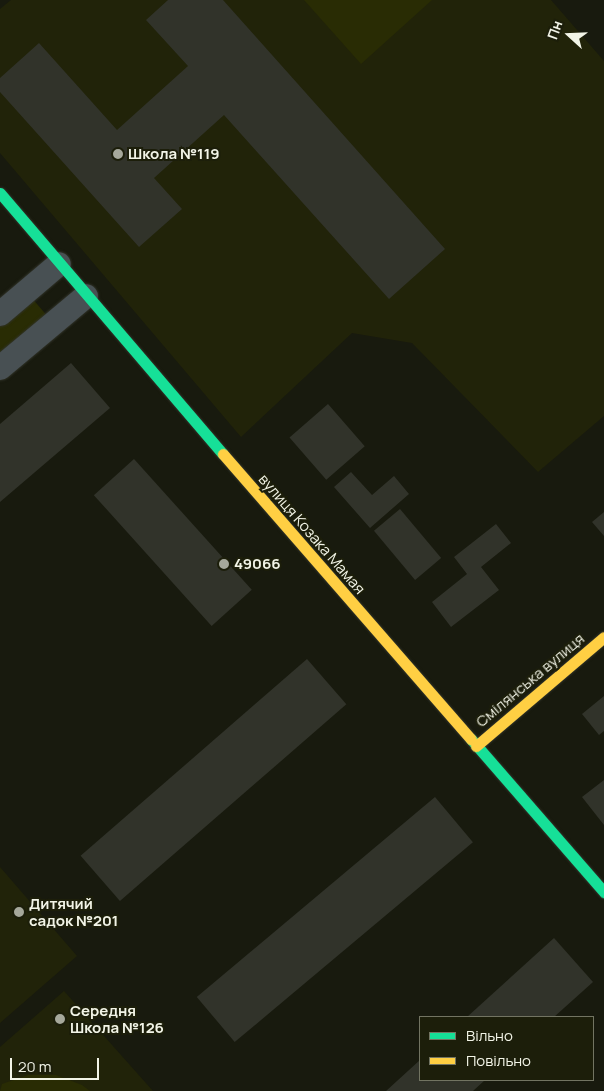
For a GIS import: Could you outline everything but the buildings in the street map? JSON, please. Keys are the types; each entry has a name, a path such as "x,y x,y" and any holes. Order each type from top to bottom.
{"street":[{"name":"вулиця Козака Мамая","path":"0,193 86,296 604,892"},
{"path":"0,314 59,264"},
{"path":"0,368 86,296"},
{"name":"Смілянська вулиця","path":"476,746 604,637"}],"shaded area":[{"path":"11,0 551,0 604,61 604,416 538,472 412,343 352,333 241,437 0,153 0,9"},
{"path":"304,0 432,0 361,64"},
{"path":"31,297 49,318 0,360 0,323"},
{"name":"Дитячий садок №201","path":"0,867 77,956 0,1023"},
{"name":"Середня Школа №126","path":"64,991 153,1091 0,1091 0,1047"},
{"path":"28,1075 56,1075 82,1085 90,1091 0,1091 2,1084"}],"traffic: fast":[{"path":"0,193 223,454"},
{"path":"471,739 604,892"}],"traffic: slow":[{"path":"223,454 471,739"},
{"path":"476,746 604,637"}],"place":[{"name":"Школа №119","path":"118,154"},
{"name":"49066","path":"224,564"},
{"name":"Дитячий садок №201","path":"19,912"},
{"name":"Середня Школа №126","path":"60,1019"}]}
